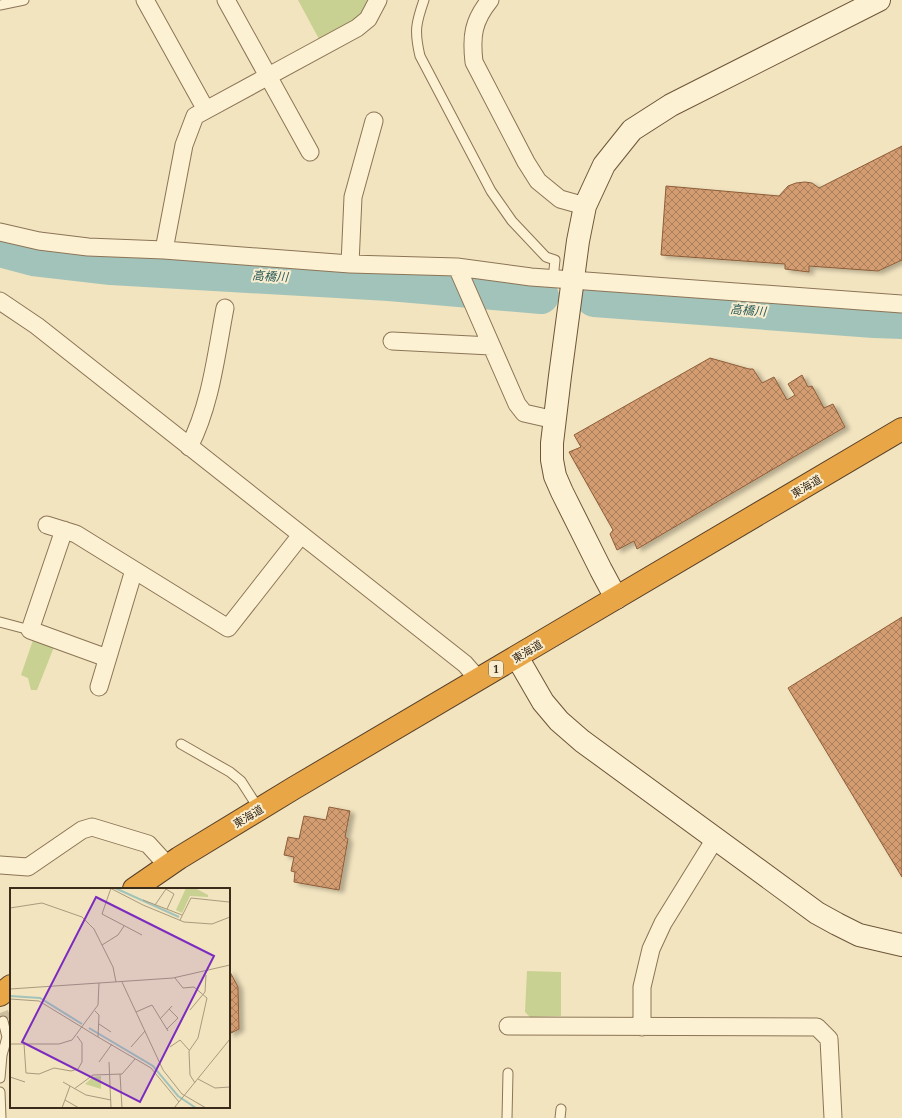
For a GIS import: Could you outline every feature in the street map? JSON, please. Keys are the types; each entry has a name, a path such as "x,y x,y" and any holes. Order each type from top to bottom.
{"highway":[{"name":"東海道","path":"135,888 259,809 902,429"},
{"path":"0,996 10,987"}],"street":[{"path":"145,0 206,110"},
{"path":"226,0 310,152"},
{"path":"164,250 184,145 195,116 357,28 368,19 378,0"},
{"path":"490,0 480,11 474,27 472,46 474,62 526,162 538,181 560,199 585,206"},
{"path":"616,598 555,476 552,460 563,279 578,241 585,206 604,165 632,130 671,105 880,0"},
{"path":"350,264 353,197 374,121"},
{"path":"0,232 39,241 88,247 164,250 459,273 563,279 902,304"},
{"path":"459,273 517,404 524,413 555,420"},
{"path":"0,301 37,326 470,668 479,680"},
{"path":"189,447 197,432 206,404 225,308"},
{"path":"392,341 491,346"},
{"path":"47,525 76,534 228,628 301,535"},
{"path":"64,530 30,630 107,658"},
{"path":"99,687 134,570"},
{"path":"517,657 543,702 559,721 582,741 817,913 859,935 902,945"},
{"path":"0,865 28,867 82,830 92,827 148,844 168,866"},
{"path":"642,1027 642,987 651,949 663,923 715,839"},
{"path":"508,1026 817,1027 829,1039 833,1118"}],"lane":[{"path":"0,5 24,0"},
{"path":"424,0 416,21 416,40 420,56 490,192 512,221 546,257 555,260 563,279"},
{"path":"0,622 30,630"},
{"path":"181,744 230,772 241,781 259,809"},
{"path":"0,1078 2,1055 7,1037 3,1021"},
{"path":"507,1118 508,1073"},
{"path":"0,1092 1,1118"}],"green space":[{"path":"298,0 367,0 363,11 354,20 319,39"},
{"path":"33,640 54,647 37,690 31,690 28,678 21,675"},
{"path":"527,971 561,972 561,1016 530,1017 525,1012"}],"building":[{"path":"902,146 902,260 878,271 809,266 809,272 785,269 785,264 661,255 666,186 779,196 788,186 796,183 812,183 819,188"},
{"path":"710,358 753,369 762,383 774,377 787,400 795,395 788,384 802,375 808,387 812,386 824,408 833,404 845,427 637,549 634,541 617,550 610,534 613,530 569,452 581,447 574,435"},
{"path":"902,617 902,877 788,688"},
{"path":"329,807 350,811 345,837 348,839 339,890 294,882 295,872 291,871 294,857 284,855 288,837 299,839 304,816 326,820"},
{"path":"230,972 238,987 239,1029 230,1034"}],"waterway":[{"name":"高橋川","path":"0,249 33,258 111,267 389,283 541,296"},
{"name":"高橋川","path":"594,299 902,321"}],"tunnel":[{"path":"0,1013 3,1021"}]}
